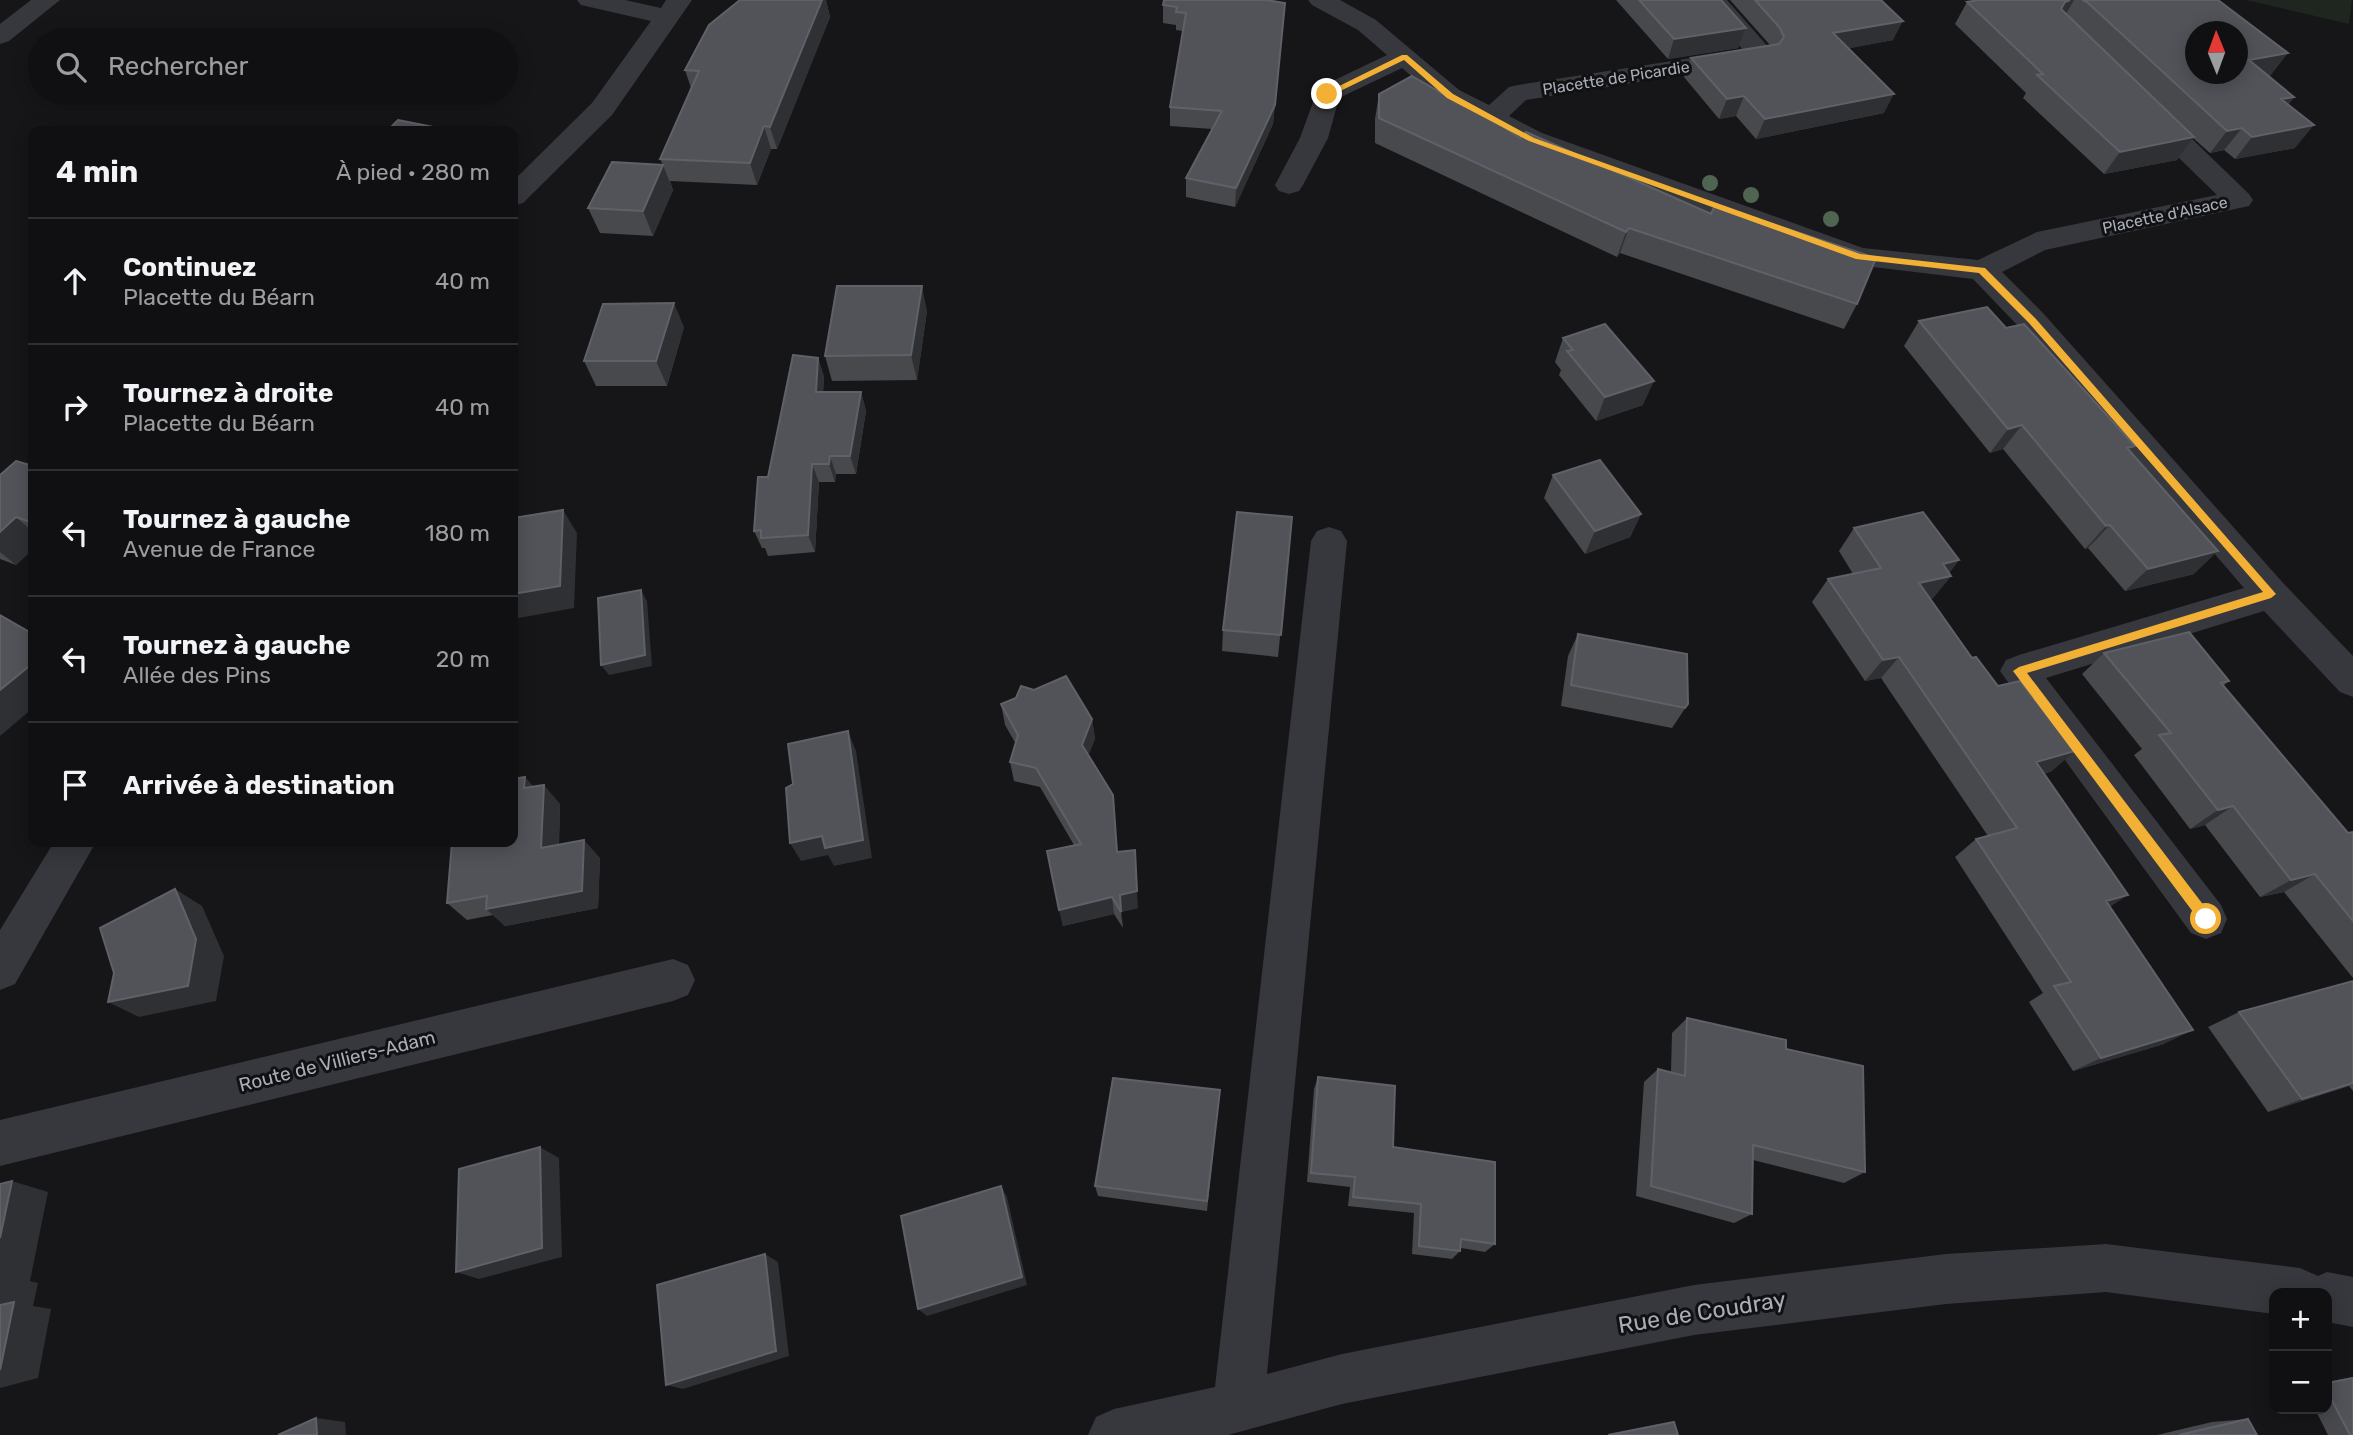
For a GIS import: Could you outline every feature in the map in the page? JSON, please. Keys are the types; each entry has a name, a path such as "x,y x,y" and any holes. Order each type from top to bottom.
{"street":[{"path":"0,36 47,0"},
{"path":"590,0 674,8"},
{"path":"1323,0 1367,25 1450,96 1532,139 1859,257 1982,270 2032,321 2271,594 2353,681"},
{"name":"Placette de Picardie","path":"1491,118 1518,93 1761,55 1714,0"},
{"path":"518,192 602,109 674,8"},
{"path":"1289,184 1314,138 1327,94 1404,57"},
{"name":"Placette d'Alsace","path":"1982,270 2037,242 2239,200 2132,97"},
{"path":"1238,1407 1329,541"},
{"path":"2206,919 2019,671 2271,594"},
{"path":"0,969 73,847"},
{"name":"Route de Villiers-Adam","path":"0,1143 673,980"},
{"name":"Rue de Coudray","path":"1114,1435 1238,1407 1342,1379 1694,1310 1946,1279 2106,1268 2269,1289"},
{"path":"2332,1298 2353,1302"}],"shaded area":[{"path":"2246,0 2352,0 2349,24"}],"building":[{"path":"740,0 822,0 770,127 764,126 750,163 660,159 699,71 685,70 709,25"},
{"path":"1164,0 1266,0 1285,3 1275,105 1236,188 1186,178 1222,111 1170,107 1186,13 1176,12 1177,7 1163,5"},
{"path":"1639,0 1721,0 1746,28 1674,39"},
{"path":"1755,0 1881,0 1903,21 1833,33 1894,94 1765,119 1744,96 1727,99 1691,58 1779,44 1784,37 1780,28"},
{"path":"2070,0 2065,2 2061,9 2194,137 2120,152 2037,75 2043,74 1967,2"},
{"path":"2082,0 2218,0 2246,21 2185,21 2185,84 2248,84 2248,23 2288,53 2249,60 2294,97 2281,99 2314,125 2252,137 2242,128 2227,131"},
{"path":"1412,76 1464,106 1468,104 1520,138 1526,132 1711,214 1715,205 1876,258 1857,304 1629,228 1626,232 1379,118 1379,94"},
{"path":"398,120 428,126 392,126"},
{"path":"612,162 663,165 643,211 588,208"},
{"path":"837,286 922,286 911,355 825,356"},
{"path":"674,303 656,361 584,361 603,304"},
{"path":"1987,307 2006,328 2024,324 2135,446 2127,448 2218,551 2148,569 2110,525 2106,526 2022,425 2008,429 1919,321"},
{"path":"1605,324 1654,381 1605,397 1567,351 1573,350 1563,338"},
{"path":"793,355 818,358 816,392 861,392 850,456 830,456 829,464 812,464 808,535 761,538 761,530 754,531 758,477 768,477"},
{"path":"1600,460 1641,514 1595,531 1553,475"},
{"path":"16,461 28,465 28,521 16,517 0,532 0,475"},
{"path":"563,510 560,586 518,593 518,517"},
{"path":"1237,512 1292,517 1281,635 1223,630"},
{"path":"1923,512 1959,560 1943,564 1951,576 1919,583 1972,658 1976,657 1998,686 2020,681 2075,751 2036,762 2128,895 2106,901 2193,1030 2101,1058 2054,986 2071,982 1976,839 2017,828 1899,657 1883,660 1828,579 1881,568 1854,528"},
{"path":"641,590 645,655 601,665 598,598"},
{"path":"0,615 28,631 28,667 0,690"},
{"path":"2189,632 2229,681 2221,683 2348,833 2353,832 2353,921 2315,874 2291,880 2233,806 2218,810 2159,735 2171,733 2104,653"},
{"path":"1578,634 1687,654 1688,704 1685,708 1571,685"},
{"path":"1066,676 1092,719 1082,745 1113,795 1117,852 1135,850 1137,891 1120,895 1121,912 1112,897 1059,910 1047,851 1081,844 1036,768 1010,762 1018,735 1001,704 1016,698 1021,686 1034,690"},
{"path":"848,731 863,840 825,848 822,836 790,843 786,788 793,784 788,744"},
{"path":"525,777 524,788 544,785 541,848 584,840 582,891 486,909 487,896 447,903 452,847 518,847 518,778"},
{"path":"175,889 196,939 188,986 108,1002 114,973 100,928"},
{"path":"2353,981 2353,1083 2302,1099 2239,1012"},
{"path":"1687,1018 1786,1040 1786,1049 1863,1066 1865,1172 1753,1145 1752,1214 1651,1186 1658,1069 1685,1076"},
{"path":"1318,1077 1395,1086 1393,1147 1495,1162 1495,1244 1461,1239 1460,1251 1419,1246 1421,1204 1353,1197 1355,1177 1311,1173"},
{"path":"1113,1078 1220,1090 1207,1201 1095,1186"},
{"path":"540,1147 542,1248 456,1272 459,1169"},
{"path":"12,1181 0,1238 0,1184"},
{"path":"1001,1186 1022,1277 918,1309 901,1216"},
{"path":"765,1254 776,1351 666,1385 657,1285"},
{"path":"14,1302 0,1370 0,1305"},
{"path":"2353,1378 2353,1435 2350,1435 2332,1401 2332,1382"},
{"path":"316,1418 317,1435 278,1435"},
{"path":"2248,1419 2257,1435 2179,1435"},
{"path":"1674,1422 1678,1435 1608,1435"}],"route":[{"path":"1327,94 1404,57 1450,96 1532,139 1859,257 1982,270 2032,321 2271,594 2019,671 2206,919"}]}
